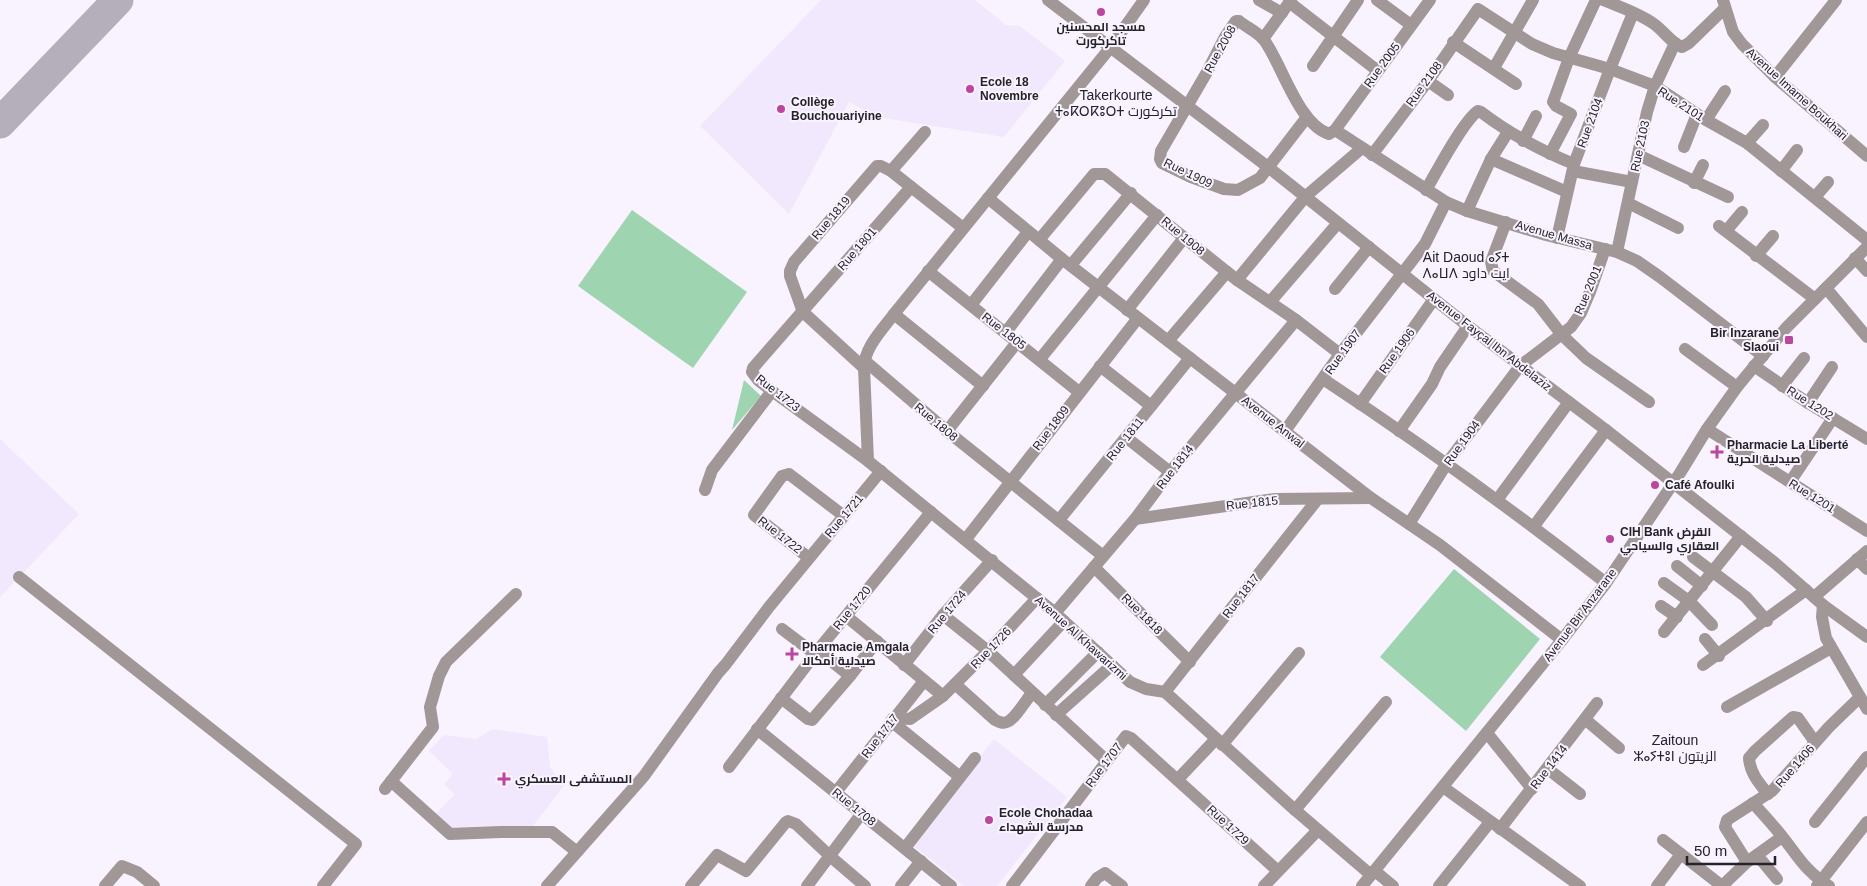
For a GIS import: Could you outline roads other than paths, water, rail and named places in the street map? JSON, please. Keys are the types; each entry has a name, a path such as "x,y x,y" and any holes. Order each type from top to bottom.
{"street":[{"name":"Avenue Fayçal Ibn Abdelaziz","path":"1048,0 1306,196 1468,326 1606,430 1741,536 1814,597 1867,637"},
{"path":"868,461 864,364 867,351 928,271 1110,48 1144,0"},
{"path":"1259,0 1287,5 1378,71"},
{"path":"1313,66 1358,0"},
{"path":"1376,0 1411,25"},
{"name":"Rue 2005","path":"1335,130 1430,0"},
{"path":"1494,68 1533,0"},
{"path":"1550,154 1570,116 1570,112 1556,106 1554,102 1570,58 1596,0"},
{"path":"1603,0 1654,24 1682,47 1686,46 1724,4"},
{"path":"1775,77 1836,0"},
{"name":"Avenue Imame Boukhari","path":"1724,4 1733,32 1742,44 1775,77 1867,156"},
{"path":"1268,167 1307,118 1263,39 1287,5"},
{"name":"Rue 2101","path":"1474,12 1478,8 1480,9 1532,44 1655,86 1701,117 1747,143 1867,240"},
{"name":"Rue 2108","path":"1168,341 1232,276 1306,196 1367,152 1428,81 1474,12"},
{"name":"Rue 2104","path":"1557,238 1574,168 1633,13"},
{"name":"Rue 2008","path":"1188,106 1234,22 1239,21 1263,39"},
{"path":"1453,42 1516,84"},
{"name":"Rue 2103","path":"1611,251 1628,203 1647,112 1655,86 1675,43"},
{"path":"1428,81 1448,95"},
{"path":"1684,147 1701,117 1725,91"},
{"name":"Rue 1909","path":"1188,106 1161,152 1160,159 1162,163 1191,177 1234,191 1244,188 1260,178 1268,167"},
{"path":"1426,190 1472,116 1478,111 1523,141 1574,168 1632,182"},
{"path":"1523,141 1536,116"},
{"name":"Avenue Massa","path":"1307,118 1326,133 1331,133 1335,130 1446,202 1557,238 1611,251 1637,261 1763,356"},
{"path":"1747,143 1763,125"},
{"path":"925,132 891,171 963,228"},
{"path":"1467,210 1491,159 1508,132"},
{"path":"1781,171 1797,150"},
{"path":"1638,155 1694,183 1728,197"},
{"path":"1491,159 1567,192"},
{"path":"1694,183 1703,165"},
{"name":"Rue 1819","path":"803,312 790,276 794,262 874,168 881,166 891,171"},
{"name":"Rue 1908","path":"972,305 1033,236 1094,174 1105,174 1232,276 1296,320 1340,354"},
{"path":"1815,197 1828,182"},
{"name":"Rue 1801","path":"803,312 911,187"},
{"path":"1006,332 1066,262 1131,193"},
{"name":"Avenue Anwal","path":"988,198 1033,236 1285,432 1371,498 1440,545 1562,640"},
{"name":"Rue 1907","path":"1285,432 1340,354 1425,244 1446,202"},
{"path":"1628,203 1678,228"},
{"path":"1742,212 1722,229 1815,299"},
{"path":"1040,359 1157,215"},
{"path":"1506,222 1491,262 1493,271 1538,304 1562,335 1586,358 1649,402"},
{"path":"1270,302 1338,223"},
{"path":"1756,256 1773,236"},
{"path":"1127,310 1184,238"},
{"path":"1334,289 1369,247"},
{"name":"Avenue Bir Anzarane","path":"1362,886 1606,583 1673,483 1706,429 1737,387 1815,299 1867,247"},
{"name":"Rue 2001","path":"1520,366 1571,327 1581,313 1611,251"},
{"path":"1856,258 1867,271"},
{"name":"Rue 1805","path":"928,271 1079,392"},
{"path":"1826,288 1867,337"},
{"name":"Rue 1906","path":"1360,404 1434,299"},
{"name":"Rue 1808","path":"803,312 1010,483 1103,556"},
{"name":"Rue 1723","path":"803,312 753,368 753,375 868,461"},
{"path":"894,314 983,386"},
{"name":"Rue 1809","path":"966,539 1138,318"},
{"name":"Rue 1814","path":"1059,617 1094,567 1296,320"},
{"path":"1399,431 1432,384 1440,366 1468,326"},
{"path":"947,431 1018,342"},
{"path":"1685,349 1737,387"},
{"name":"Rue 1811","path":"1059,520 1190,358"},
{"path":"1782,386 1804,358"},
{"path":"1100,366 1151,406"},
{"name":"Rue 1904","path":"1409,524 1447,463 1520,366"},
{"name":"Rue 1202","path":"1754,366 1808,403 1867,439"},
{"path":"1808,403 1832,367"},
{"path":"1323,379 1447,463 1534,526 1606,583"},
{"path":"705,490 712,470 772,391"},
{"path":"1497,500 1568,402"},
{"path":"1790,482 1833,418"},
{"name":"Rue 1201","path":"1706,429 1867,531"},
{"path":"1534,526 1606,430"},
{"path":"1127,438 1170,472"},
{"name":"Avenue Al Khawarizmi","path":"868,461 992,560 1059,617 1130,682 1146,689 1165,692"},
{"name":"Rue 1721","path":"547,886 644,776 718,673 769,607 880,471"},
{"name":"Rue 1722","path":"809,558 754,515 782,476 789,474 844,516"},
{"name":"Rue 1815","path":"1135,519 1266,500 1371,498"},
{"name":"Rue 1817","path":"1165,692 1317,500"},
{"name":"Rue 1720","path":"729,767 816,652 931,512"},
{"path":"1664,632 1741,536"},
{"path":"1703,665 1719,656 1767,621 1814,597 1862,555 1867,569"},
{"path":"1693,557 1746,597 1767,621"},
{"name":"Rue 1724","path":"904,664 943,615 992,560"},
{"path":"1677,566 1702,586"},
{"name":"Rue 1818","path":"1094,567 1190,662"},
{"path":"19,577 356,844 323,886"},
{"path":"1664,583 1690,601 1712,625"},
{"path":"516,594 446,662 439,676 430,707 433,727 388,785 450,834 552,832 577,852"},
{"path":"1814,597 1831,648 1867,709"},
{"name":"Rue 1726","path":"892,719 910,719 943,696 988,652 1037,598"},
{"path":"1661,606 1676,617"},
{"path":"943,615 988,652 1107,761"},
{"path":"846,616 943,696"},
{"path":"1014,676 1059,617"},
{"path":"782,629 850,676"},
{"path":"1705,639 1719,656"},
{"path":"781,698 812,720 877,641"},
{"path":"1727,708 1831,648"},
{"path":"1045,705 1098,652"},
{"path":"1178,780 1219,742 1299,653"},
{"path":"1056,715 1112,665"},
{"name":"Rue 1717","path":"836,792 924,681"},
{"path":"955,684 995,720 1002,723 1008,722 1012,718 1032,693"},
{"path":"1165,692 1318,830 1373,873 1393,886"},
{"name":"Rue 1406","path":"1752,858 1725,827 1727,820 1768,794 1777,786 1815,742 1860,697"},
{"path":"1295,810 1386,702"},
{"name":"Rue 1414","path":"1439,886 1532,789 1597,703"},
{"path":"1768,794 1755,778 1750,767 1749,758 1754,751 1793,717 1798,718 1815,742"},
{"path":"892,719 960,777"},
{"path":"1586,720 1619,748"},
{"name":"Rue 1708","path":"757,729 951,886"},
{"path":"1487,733 1532,789"},
{"name":"Rue 1729","path":"1124,739 1126,736 1131,738 1278,872"},
{"name":"Rue 1707","path":"1012,886 1124,739"},
{"path":"1814,822 1867,757"},
{"path":"905,848 975,758"},
{"path":"1548,769 1580,794"},
{"path":"1443,787 1580,886"},
{"path":"1753,803 1782,836 1801,863 1822,884 1867,822"},
{"path":"807,886 831,857 862,813"},
{"path":"691,886 717,855 746,871 788,821 796,824 866,886"},
{"path":"1264,886 1318,830"},
{"path":"1664,840 1722,886 1752,858 1782,836"},
{"path":"1657,886 1681,854"},
{"path":"1752,858 1777,879"},
{"path":"901,886 921,861"},
{"path":"105,886 122,866 137,872 154,886"},
{"path":"1094,882 1105,873 1122,886"}],"place":[{"name":"مسجد المحسنين تاكركورت","path":"1101,12"},
{"name":"Ecole 18 Novembre","path":"970,89"},
{"name":"Collège Bouchouariyine","path":"781,109"},
{"name":"Bir Inzarane Slaoui","path":"1789,340"},
{"name":"Pharmacie La Liberté صيدلية الحرية","path":"1717,452"},
{"name":"Café Afoulki","path":"1655,485"},
{"name":"CIH Bank القرض العقاري والسياحي","path":"1610,539"},
{"name":"Pharmacie Amgala صيدلية أمكالا","path":"792,654"},
{"name":"المستشفى العسكري","path":"504,779"},
{"name":"Ecole Chohadaa مدرسة الشهداء","path":"989,820"}],"district":[{"name":"Takerkourte ⵜⴰⴽⵔⴽⵓⵔⵜ تكركورت","path":"1116,104"},
{"name":"Ait Daoud ⴰⵢⵜ ⴷⴰⵡⴷ ايت داود","path":"1466,266"},
{"name":"Zaitoun ⵣⴰⵢⵜⵓⵏ الزيتون","path":"1675,748"}]}
